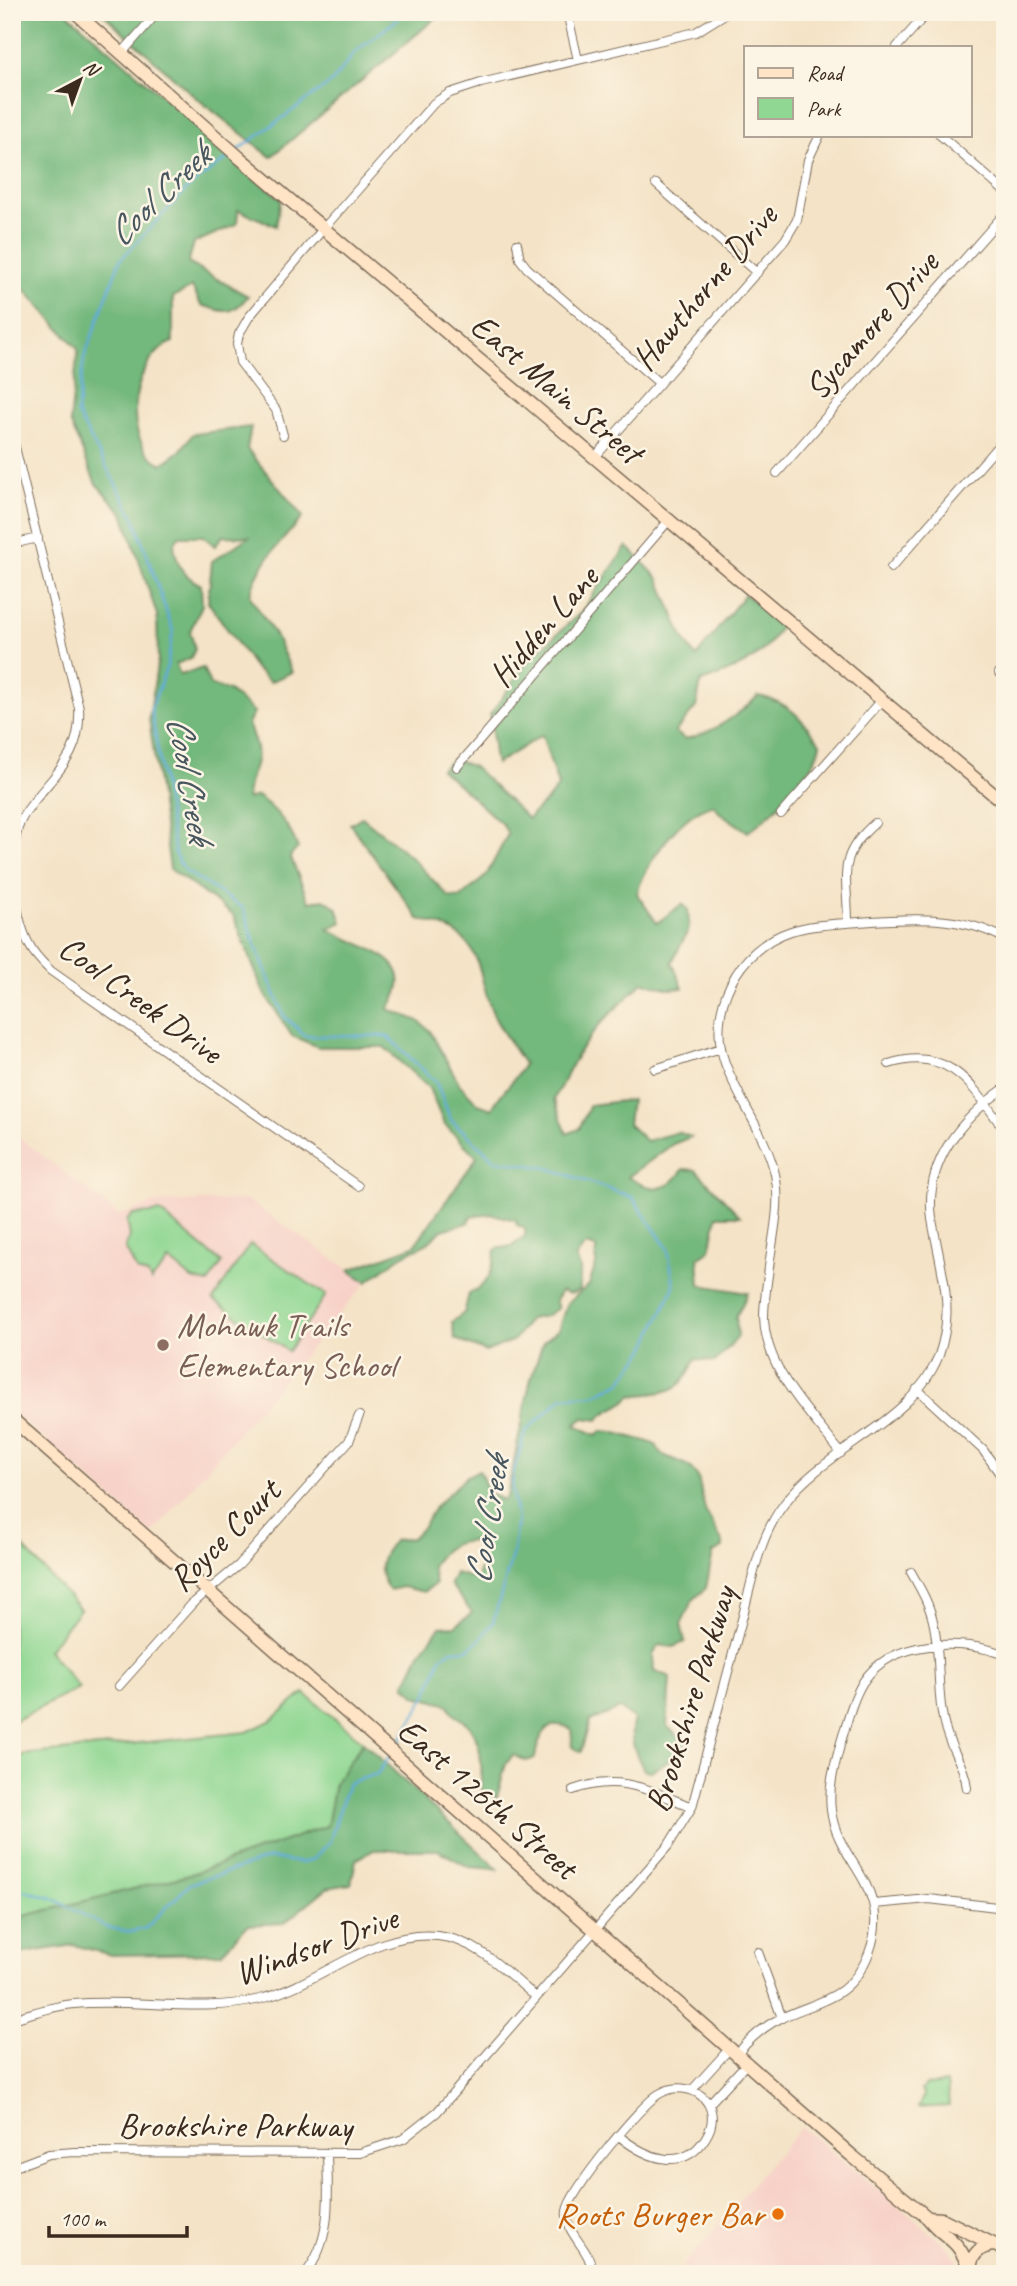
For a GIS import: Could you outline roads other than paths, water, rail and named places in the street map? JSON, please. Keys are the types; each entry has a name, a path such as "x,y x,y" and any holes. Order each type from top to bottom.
{"street":[{"name":"East Main Street","path":"75,12 323,229 1005,804"},
{"path":"121,54 158,12"},
{"path":"567,12 578,60"},
{"path":"283,435 276,410 240,362 237,344 249,317 425,113 450,93 696,32 729,12"},
{"path":"898,46 928,12"},
{"name":"Hawthorne Drive","path":"595,457 757,273 797,220 808,160 820,136"},
{"path":"941,136 1005,192"},
{"path":"656,184 757,273"},
{"name":"Sycamore Drive","path":"777,473 1005,213"},
{"path":"517,244 520,260 527,268 659,383"},
{"name":"Cool Creek Drive","path":"12,435 79,708 80,727 73,751 60,772 22,817 15,839 14,887 22,929 33,952 51,971 358,1186"},
{"path":"891,568 1005,438"},
{"name":"Hidden Lane","path":"457,767 670,519"},
{"path":"12,544 38,538"},
{"path":"781,814 883,699"},
{"path":"848,923 848,858 857,839 875,823"},
{"path":"841,1453 779,1371 769,1347 764,1319 777,1198 775,1174 734,1086 721,1048 720,1014 726,993 740,967 761,946 784,934 821,925 913,918 948,920 1005,939"},
{"path":"655,1069 721,1048"},
{"path":"890,1064 921,1058 944,1064 964,1078 1005,1131"},
{"name":"Brookshire Parkway","path":"12,2168 60,2153 327,2154 373,2151 417,2130 437,2112 678,1834 692,1807 768,1530 797,1489 917,1389 939,1355 946,1330 948,1302 932,1217 936,1173 957,1129 985,1102 1005,1088"},
{"path":"917,1389 983,1450 1005,1481"},
{"name":"Royce Court","path":"118,1686 208,1590 239,1565 349,1441 359,1416"},
{"name":"East 126th Street","path":"12,1419 886,2185 960,2246 970,2273"},
{"path":"912,1572 928,1603 937,1646 943,1718 947,1734 962,1763 967,1788"},
{"path":"693,2090 734,2050 767,2026 836,1997 856,1976 870,1951 874,1904 867,1883 833,1824 829,1797 835,1763 853,1704 864,1681 895,1656 937,1646 976,1645 1005,1655"},
{"path":"573,1790 597,1781 615,1782 692,1807"},
{"path":"874,1904 929,1899 1005,1908"},
{"name":"Windsor Drive","path":"12,2019 75,2003 226,2004 252,2001 291,1988 385,1943 429,1935 453,1939 477,1949 536,1997"},
{"path":"758,1952 782,2018"},
{"path":"709,2104 748,2062"},
{"path":"592,2274 590,2257 572,2231 567,2211 576,2189 620,2136 659,2094 669,2090 693,2090 703,2094 709,2104 709,2133 690,2155 665,2160 654,2158 636,2150 620,2136"},
{"path":"305,2274 317,2257 325,2232 327,2154"},
{"name":"East 126th Street","path":"928,2218 942,2219 1000,2246"},
{"path":"970,2273 972,2258 977,2251 1000,2246"}],"waterway":[{"name":"Cool Creek","path":"237,151 333,81 355,52 407,12"},
{"name":"Cool Creek","path":"232,155 189,187 120,260 84,358 77,414 134,517 173,631 167,666 151,709 175,854 184,870 243,908 284,1016 305,1036 387,1036 436,1082 451,1120 495,1160 548,1168 632,1197 668,1249 674,1286 645,1349 621,1382 594,1395 563,1397 526,1431 514,1470 512,1489 517,1519 513,1553 493,1622 469,1649 452,1650 441,1657 427,1694 396,1748"},
{"name":"Cool Creek","path":"12,1887 52,1898 106,1927 131,1932 146,1928 190,1884 270,1858 302,1863 313,1859 329,1843 348,1783 377,1774 390,1756"}],"place":[{"name":"Mohawk Trails Elementary School","path":"163,1345"},
{"name":"Roots Burger Bar","path":"778,2214"}]}
